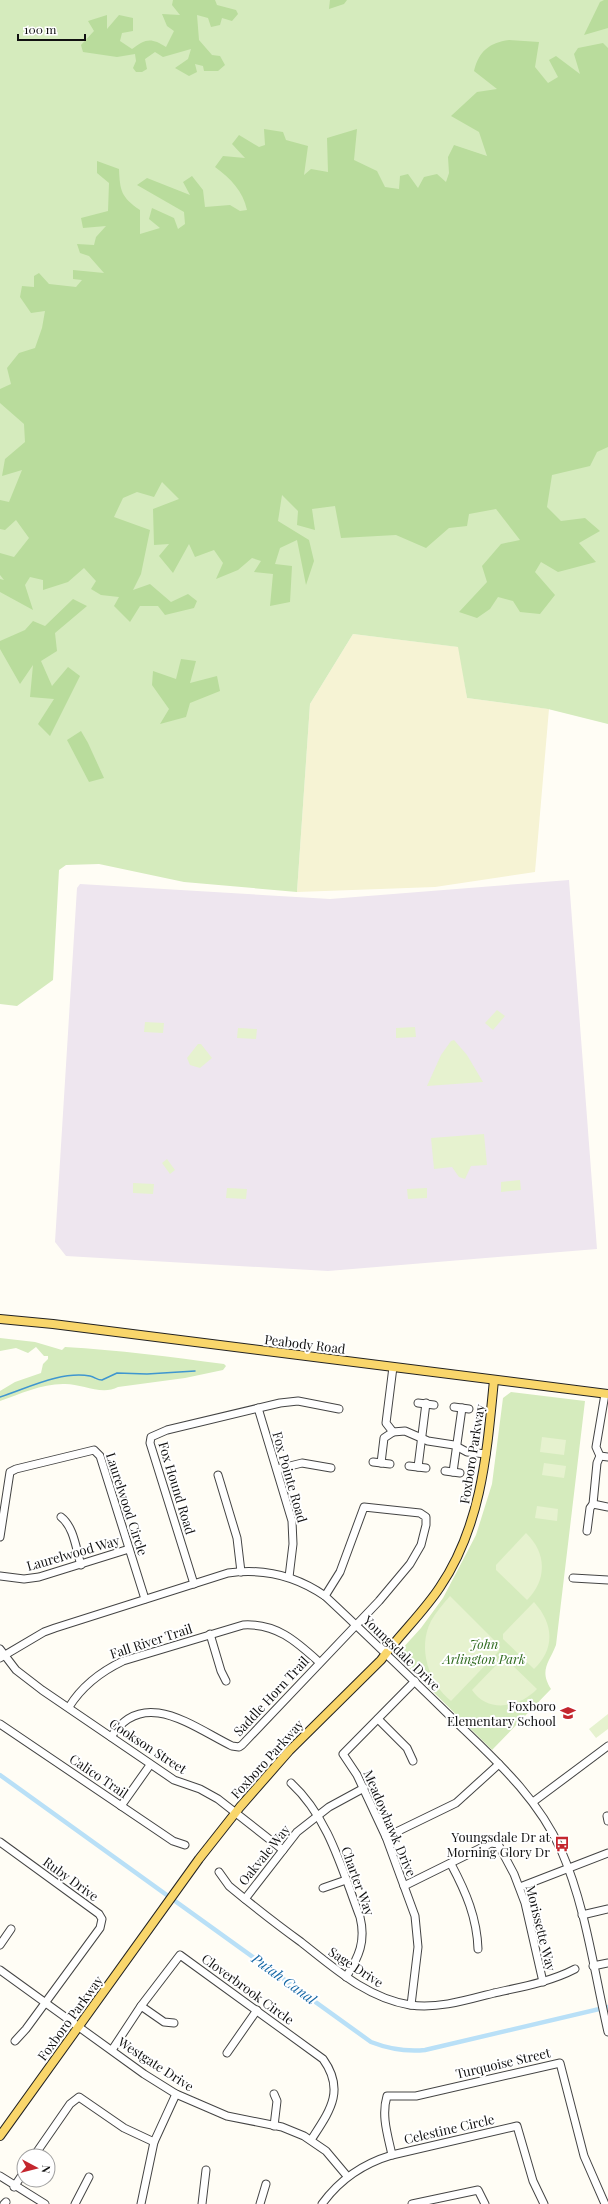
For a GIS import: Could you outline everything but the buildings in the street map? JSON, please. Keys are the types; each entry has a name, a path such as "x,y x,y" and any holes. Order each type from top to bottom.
{"main road":[{"name":"Peabody Road","path":"0,1319 52,1324 606,1394"},
{"name":"Foxboro Parkway","path":"0,2136 175,1893 236,1812 288,1751 386,1653 426,1606 450,1571 460,1551 477,1506 486,1454 494,1380"}],"street":[{"path":"393,1367 386,1424 393,1432"},
{"path":"587,1531 590,1508 593,1504 597,1463 600,1456 596,1447 606,1394"},
{"path":"258,1408 298,1401 339,1409"},
{"path":"418,1467 422,1438 422,1403 434,1404"},
{"name":"Fox Pointe Road","path":"258,1408 278,1469 292,1521 293,1544 289,1578"},
{"name":"Fox Hound Road","path":"194,1584 150,1439 156,1433 258,1408"},
{"path":"445,1471 457,1473 457,1446 462,1408"},
{"path":"390,1464 377,1463 384,1438 393,1432 405,1431 422,1438 457,1446 467,1452 486,1454"},
{"name":"Laurelwood Circle","path":"0,1537 2,1507 8,1478 13,1470 94,1450 100,1456 145,1600"},
{"path":"600,1456 608,1457"},
{"path":"278,1469 302,1463 331,1468"},
{"path":"409,1466 426,1468"},
{"path":"218,1475 237,1538 241,1572"},
{"path":"593,1504 608,1507"},
{"name":"Saddle Horn Trail","path":"111,1737 129,1718 152,1711 166,1714 232,1746 239,1747 266,1721 391,1587 416,1554 425,1532 427,1520 425,1516 420,1513 364,1507 360,1514 340,1572 325,1596"},
{"path":"61,1517 66,1522 71,1532 81,1565"},
{"name":"Laurelwood Way","path":"0,1576 32,1578 81,1565 129,1549"},
{"name":"Youngsdale Drive","path":"1,1654 44,1632 194,1584 241,1572 270,1573 289,1578 325,1596 386,1653 499,1764 533,1802 554,1836 568,1868 582,1916 608,2032"},
{"path":"573,1578 608,1580"},
{"name":"Fall River Trail","path":"69,1707 91,1681 108,1668 122,1661 243,1625 269,1627 294,1639 320,1662"},
{"name":"Fall River Trail","path":"210,1634 221,1671 226,1681"},
{"name":"Cookson Street","path":"1,1654 21,1675 69,1707 150,1765 174,1780 208,1793 236,1812 283,1850"},
{"name":"Meadowhawk Drive","path":"411,2005 416,1964 417,1931 415,1916 386,1837 364,1788 354,1769 344,1757 344,1753 415,1682"},
{"path":"378,1719 410,1751 413,1761"},
{"name":"Calico Trail","path":"0,1724 173,1841 185,1845"},
{"path":"533,1802 608,1746"},
{"path":"386,1837 456,1803 499,1764"},
{"path":"121,1806 150,1765"},
{"name":"Charter Way","path":"291,1783 318,1816 330,1836 360,1917 362,1935 360,1954 346,1977"},
{"name":"Oakvale Way","path":"245,1899 297,1832 318,1816 364,1788"},
{"name":"Ruby Drive","path":"0,1842 99,1914 102,1919 101,1926 45,2003"},
{"name":"Morissette Way","path":"404,1886 494,1842 502,1851 520,1887 543,1982"},
{"path":"520,1887 608,1853"},
{"path":"451,1864 468,1896 475,1922 478,1949"},
{"name":"Sage Drive","path":"219,1872 229,1886 346,1977 382,1997 411,2005 444,2004 543,1982 575,1970"},
{"path":"323,1888 346,1880"},
{"path":"582,1916 608,1909"},
{"path":"0,1945 11,1929"},
{"name":"Cloverbrook Circle","path":"112,2050 173,1961 180,1955 317,2053 332,2074 334,2083 333,2102 311,2140"},
{"path":"593,1966 608,1963"},
{"name":"Westgate Drive","path":"0,1970 144,2074 176,2094 227,2116 288,2129 311,2140 326,2151 347,2176"},
{"path":"15,2041 45,2003"},
{"path":"141,2006 164,2022 174,2023"},
{"path":"227,2053 258,2010"},
{"name":"Turquoise Street","path":"392,2155 385,2118 387,2096 416,2096 560,2063 584,2156 605,2204"},
{"path":"141,2204 154,2142 176,2094"},
{"path":"274,2094 277,2101 274,2126"},
{"path":"40,2148 70,2104 79,2097 124,2128 154,2142"},
{"name":"Celestine Circle","path":"322,2204 347,2176 372,2162 392,2155 517,2126 533,2181 544,2204"},
{"path":"202,2204 206,2170"},
{"path":"0,2176 14,2187 45,2204"},
{"path":"74,2204 89,2177"},
{"path":"260,2204 266,2184"},
{"path":"412,2204 478,2190 485,2204"}],"shaded area":[{"path":"353,634 459,647 467,698 549,709 535,872 435,887 297,892 310,704"},
{"path":"569,880 597,1249 328,1271 66,1256 55,1242 77,888 80,884 330,899"}],"green space":[{"path":"0,0 608,0 608,724 548,709 467,698 458,647 353,634 310,704 297,892 184,882 99,864 66,865 59,870 53,980 17,1006 0,1004"},
{"path":"173,0 215,0 217,5 236,10 238,14 232,21 222,18 220,25 211,27 208,18 197,15 199,40 212,55 220,56 225,65 218,71 204,71 203,66 195,64 197,72 189,76 175,68 188,59 191,49 163,57 155,52 145,59 147,69 142,72 136,72 133,68 136,61 135,54 117,57 83,52 81,45 94,31 88,21 107,15 107,29 119,15 133,18 133,31 122,33 120,41 132,49 148,40 166,47 174,31 167,26 162,14 180,15 172,5"},
{"path":"330,0 347,0 344,4 329,9"},
{"path":"608,0 608,28 584,35 600,2"},
{"path":"509,40 539,42 535,67 548,83 558,77 549,60 556,56 580,74 574,54 578,48 603,43 608,48 608,447 597,452 590,466 552,475 547,507 561,521 585,518 600,531 579,543 596,562 558,572 541,562 535,572 555,595 540,614 520,612 513,601 498,597 490,609 477,618 459,612 487,582 482,566 501,544 520,540 496,509 469,514 467,526 449,528 426,548 396,535 341,538 335,506 312,509 315,530 297,525 298,511 282,495 278,521 309,540 314,561 306,585 297,540 280,548 275,564 292,566 290,602 270,606 273,574 254,572 261,561 252,558 238,570 216,579 223,563 214,550 195,557 189,544 173,573 159,556 169,544 154,545 153,509 179,499 162,482 154,497 137,492 123,498 114,517 150,530 141,574 133,590 150,584 171,602 188,594 197,601 194,608 165,615 158,606 140,606 130,622 114,606 119,597 101,595 91,589 96,581 84,568 68,582 43,590 43,580 30,577 25,585 33,610 0,592 0,579 4,580 0,575 0,553 14,557 29,538 16,520 5,530 0,529 0,500 9,502 22,470 2,476 5,459 25,442 24,424 0,403 0,389 11,384 7,368 19,353 35,348 42,328 45,311 31,313 20,297 22,286 34,287 34,276 39,273 49,284 76,287 82,280 73,279 73,270 104,273 89,256 80,253 77,244 94,245 96,237 106,226 83,228 81,218 108,211 109,183 97,173 97,161 119,169 121,188 125,197 140,210 140,234 160,228 149,219 152,208 174,218 178,229 185,224 184,212 137,185 147,178 190,195 183,182 192,176 203,190 205,207 230,205 240,211 247,210 243,197 236,186 215,167 223,156 245,158 232,144 239,135 259,147 265,145 264,129 283,132 286,140 308,146 304,175 311,169 328,172 327,138 357,129 354,160 377,171 385,187 399,189 400,176 408,174 418,188 424,177 437,174 446,182 449,173 448,157 454,145 487,156 479,132 451,116 477,92 497,89 474,71 479,58 486,49 496,43"},
{"path":"73,599 87,606 55,633 57,651 41,661 52,686 68,667 80,676 50,736 38,724 54,699 30,697 33,665 20,684 0,649 0,641 25,630 33,621 45,626"},
{"path":"181,659 196,661 190,683 217,676 220,691 190,703 186,717 160,724 169,709 152,685 153,671 176,679"},
{"path":"81,731 104,778 89,782 67,740"},
{"path":"497,1010 505,1016 493,1030 485,1023"},
{"path":"145,1022 164,1023 163,1033 144,1032"},
{"path":"415,1027 416,1037 396,1038 396,1028"},
{"path":"238,1028 257,1029 256,1039 237,1038"},
{"path":"454,1040 467,1055 483,1082 427,1086 441,1055 451,1041"},
{"path":"198,1044 201,1044 212,1058 200,1068 190,1065 187,1058"},
{"path":"484,1134 487,1165 471,1166 465,1179 459,1177 452,1167 434,1169 431,1138"},
{"path":"167,1159 175,1170 170,1174 162,1163"},
{"path":"520,1180 521,1190 501,1192 501,1182"},
{"path":"133,1183 154,1184 153,1194 133,1193"},
{"path":"227,1188 247,1189 246,1199 226,1198"},
{"path":"427,1188 427,1198 408,1199 407,1189"},
{"path":"0,1338 35,1342 62,1350 65,1347 85,1348 164,1356 224,1364 226,1366 223,1370 185,1378 105,1390 70,1384 55,1384 31,1390 0,1401 0,1391 15,1382 41,1373 43,1364 48,1359 48,1356 44,1356 36,1347 28,1353 16,1348 0,1351"},
{"name":"John Arlington Park","path":"511,1392 585,1401 556,1645 545,1671 547,1682 551,1689 492,1750 401,1660 399,1655 401,1650 421,1628 443,1598 476,1535 492,1484 503,1398"},
{"path":"542,1437 566,1440 564,1455 540,1452"},
{"path":"544,1463 566,1466 564,1478 542,1475"},
{"path":"537,1506 558,1509 557,1521 535,1518"},
{"path":"526,1533 538,1549 542,1566 538,1584 534,1592 527,1600 496,1570 496,1565"},
{"path":"450,1596 499,1645 499,1651 451,1701 443,1694 431,1675 425,1654 427,1631 431,1621 437,1611"},
{"path":"534,1602 545,1618 548,1627 549,1644 546,1653 534,1669 503,1639 503,1634"},
{"path":"502,1659 506,1659 537,1689 522,1700 513,1704 495,1705 479,1698 472,1690"},
{"path":"608,1714 608,1729 596,1738 589,1729"}],"waterway":[{"path":"0,1397 44,1381 67,1376 90,1376 102,1380 117,1373 147,1374 195,1371"},
{"name":"Putah Canal","path":"0,1775 371,2042 397,2049 411,2051 425,2050 608,2007"}],"place":[{"name":"Foxboro Elementary School","path":"568,1713"},
{"name":"Youngsdale Dr at Morning Glory Dr","path":"562,1844"}]}
